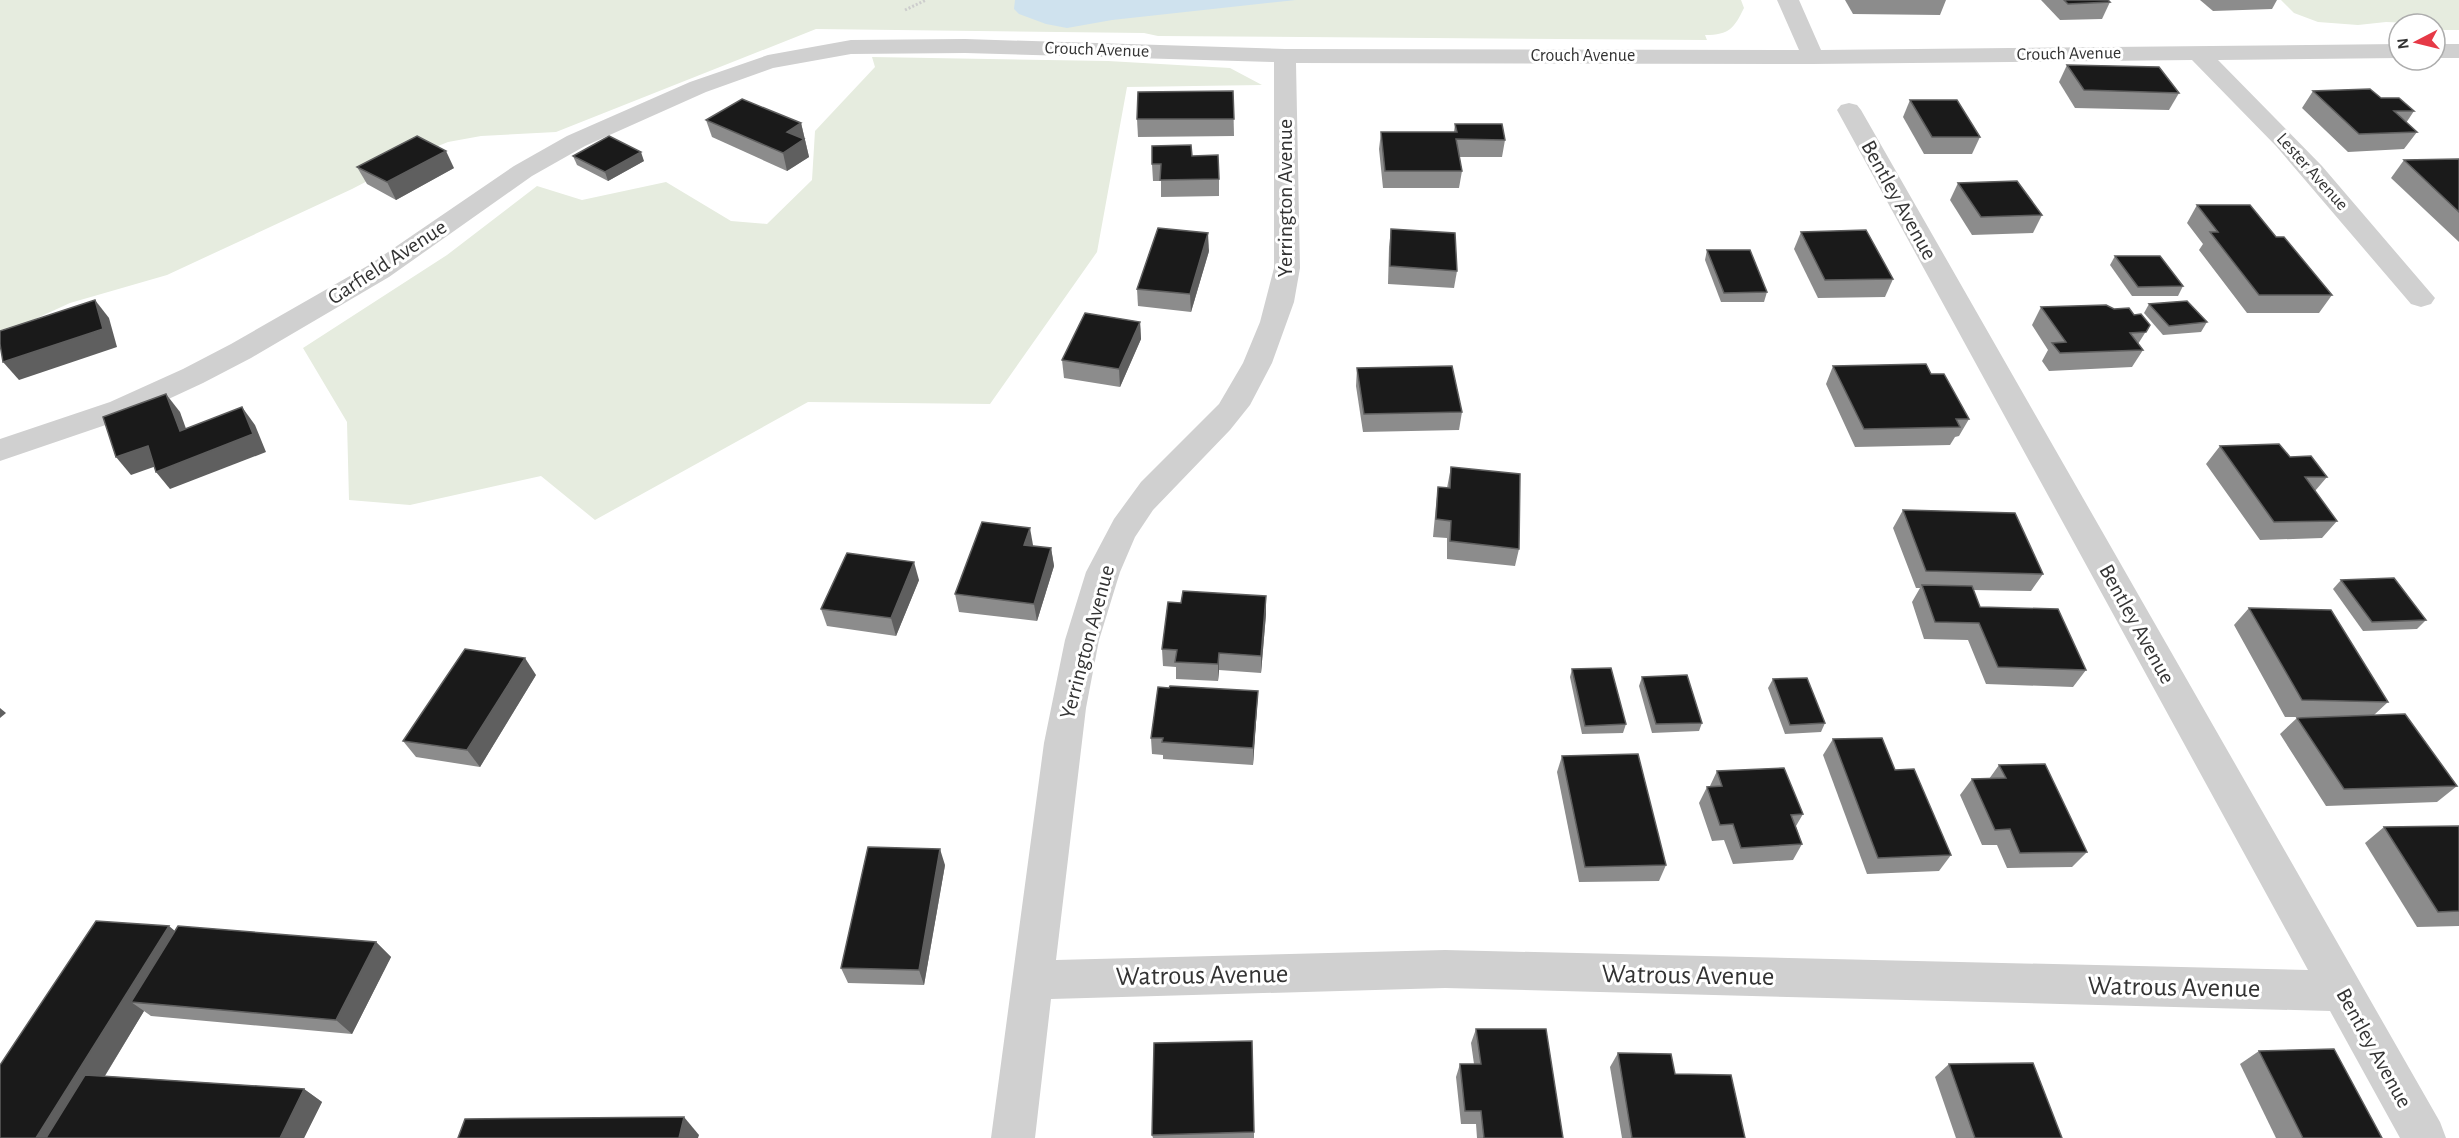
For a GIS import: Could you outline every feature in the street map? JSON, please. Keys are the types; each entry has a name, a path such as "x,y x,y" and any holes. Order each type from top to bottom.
{"street":[{"path":"1788,0 1813,57"},
{"name":"Crouch Avenue","path":"768,62 850,47 953,46 1285,56 1813,57 2387,51"},
{"name":"Lester Avenue","path":"2197,52 2284,140 2421,298"},
{"name":"Yerrington Avenue","path":"1013,1138 1068,708 1081,647 1103,572 1114,545 1141,504 1218,426 1239,398 1272,325 1285,286 1287,268 1285,56"},
{"name":"Garfield Avenue","path":"0,450 92,420 193,376 379,271 491,192 549,156 653,105 768,62"},
{"name":"Bentley Avenue","path":"1849,110 2424,1138"},
{"name":"Watrous Avenue","path":"1032,980 1445,969 2343,992"}],"shaded area":[{"path":"0,0 1741,0 1744,8 1730,29 1720,34 1705,35 1707,40 1158,36 1144,33 816,29 556,132 481,136 448,142 167,275 70,303 0,335"},
{"path":"2281,0 2459,0 2459,30 2447,30 2447,12 2387,12 2387,22 2358,25 2318,22 2294,13"},
{"path":"872,57 1108,61 1230,68 1262,85 1127,87 1097,252 990,404 808,402 595,520 541,476 410,505 349,500 347,422 303,348 447,255 537,186 582,200 666,182 731,221 767,224 812,180 815,131 875,67"}],"water":[{"path":"1015,0 1296,0 1112,20 1067,28 1046,24 1019,14 1014,9"}],"building":[{"path":"2064,0 2108,0 2110,2 2068,4"},
{"path":"2067,65 2159,67 2179,93 2084,90"},
{"path":"2370,89 2381,98 2399,98 2414,111 2394,111 2417,132 2359,134 2313,91"},
{"path":"1233,91 1234,119 1137,119 1138,92"},
{"path":"742,99 801,123 787,132 804,139 783,153 706,120"},
{"path":"1910,100 1957,100 1980,137 1932,137"},
{"path":"1455,124 1502,124 1505,140 1456,139 1462,171 1385,171 1381,132 1457,132"},
{"path":"417,136 446,151 387,182 357,167"},
{"path":"609,136 641,152 605,172 573,156"},
{"path":"1191,145 1192,156 1218,155 1219,179 1160,180 1161,164 1152,164 1152,146"},
{"path":"2459,159 2459,212 2404,160"},
{"path":"2017,181 2042,215 1981,217 1958,183"},
{"path":"2197,205 2250,205 2276,237 2284,237 2332,295 2259,295 2210,232 2218,232"},
{"path":"1158,228 1208,233 1190,294 1137,289"},
{"path":"1391,229 1455,233 1457,271 1390,266"},
{"path":"1866,230 1893,279 1825,280 1801,232"},
{"path":"1707,250 1750,250 1767,292 1724,293"},
{"path":"2115,256 2160,256 2183,286 2138,287"},
{"path":"95,300 103,329 3,362 0,331"},
{"path":"2187,301 2207,322 2169,326 2149,304"},
{"path":"2106,305 2114,309 2129,308 2134,315 2141,314 2150,325 2146,332 2130,333 2143,350 2060,353 2052,343 2066,342 2041,307"},
{"path":"1085,313 1140,322 1119,369 1062,360"},
{"path":"1926,364 1931,374 1944,374 1969,419 1956,419 1960,427 1864,429 1833,366"},
{"path":"1452,366 1462,412 1364,414 1357,368"},
{"path":"166,394 180,431 242,407 253,434 156,472 148,446 116,457 103,417"},
{"path":"2279,444 2290,457 2311,456 2327,477 2305,477 2337,521 2274,522 2220,446"},
{"path":"1451,467 1520,474 1519,549 1450,541 1451,521 1436,519 1438,487 1450,488"},
{"path":"1903,510 2015,513 2043,574 1926,571"},
{"path":"982,522 1030,528 1024,545 1051,548 1034,604 955,594"},
{"path":"847,553 914,562 891,618 821,609"},
{"path":"2394,578 2426,620 2372,622 2341,580"},
{"path":"1922,585 1972,586 1980,607 2058,609 2086,670 1998,667 1979,623 1935,622"},
{"path":"1183,591 1266,596 1261,656 1219,653 1218,664 1175,662 1177,650 1162,649 1168,602 1181,603"},
{"path":"2249,608 2331,610 2388,702 2302,700"},
{"path":"465,649 525,658 467,750 403,741"},
{"path":"1611,668 1626,724 1585,726 1572,669"},
{"path":"1687,675 1702,723 1656,724 1642,677"},
{"path":"1807,678 1825,723 1790,725 1773,679"},
{"path":"1170,686 1258,691 1253,748 1162,742 1163,738 1151,738 1158,687 1169,688"},
{"path":"2405,714 2457,786 2344,789 2297,718"},
{"path":"1882,738 1895,770 1914,769 1951,855 1878,858 1833,739"},
{"path":"1638,754 1666,865 1585,867 1562,756"},
{"path":"2045,764 2087,852 2020,853 2010,829 1995,830 1972,779 2006,778 1999,765"},
{"path":"1784,768 1803,814 1791,815 1802,844 1741,848 1733,824 1720,825 1707,787 1722,786 1717,771"},
{"path":"2459,826 2459,911 2438,912 2384,827"},
{"path":"868,847 940,849 919,970 841,968"},
{"path":"96,921 169,926 36,1138 0,1138 0,1065"},
{"path":"178,926 376,942 336,1020 131,1002"},
{"path":"1476,1029 1546,1029 1563,1138 1484,1138 1481,1111 1465,1111 1460,1064 1481,1064"},
{"path":"1252,1041 1254,1132 1152,1135 1154,1043"},
{"path":"2334,1049 2382,1138 2303,1138 2259,1051"},
{"path":"1618,1053 1671,1054 1675,1074 1731,1075 1745,1138 1632,1138"},
{"path":"2033,1063 2062,1138 1975,1138 1949,1064"},
{"path":"85,1075 304,1089 280,1138 46,1138"},
{"path":"684,1117 679,1138 458,1138 465,1119"}]}
